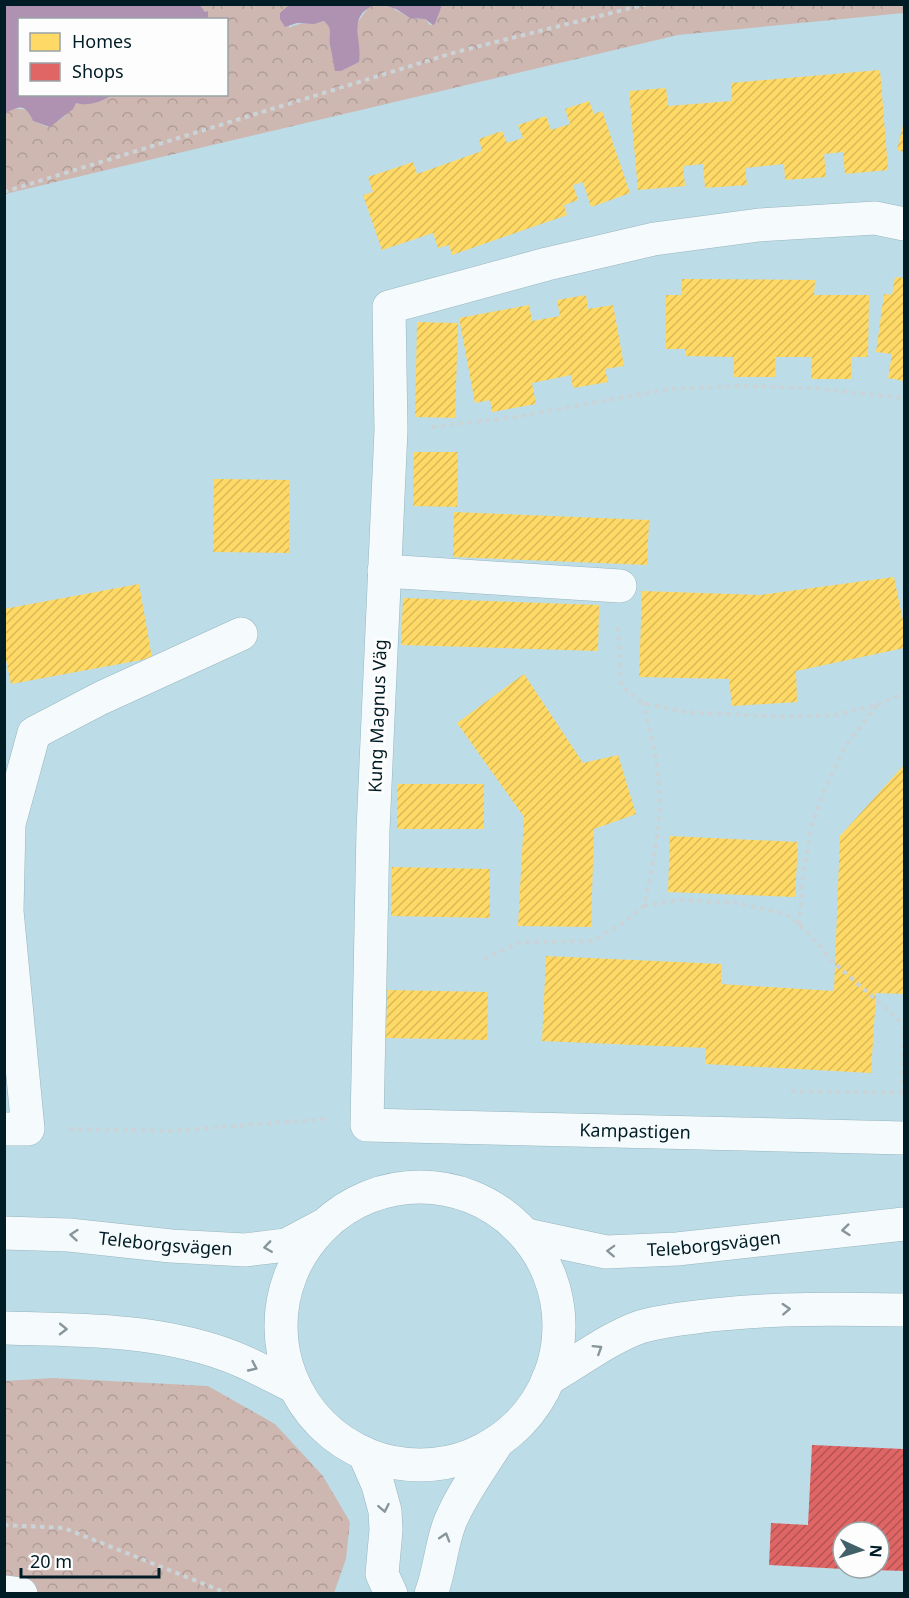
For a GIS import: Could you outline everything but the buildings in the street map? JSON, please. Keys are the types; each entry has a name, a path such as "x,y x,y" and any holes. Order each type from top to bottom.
{"main road":[{"name":"Kung Magnus Väg","path":"368,1125 373,830 391,430 389,307 547,264 654,239 759,225 875,218 904,224"},
{"path":"384,571 620,586"},
{"path":"16,1129 8,911 9,824 34,733 101,698 241,633"},
{"name":"Kampastigen","path":"368,1125 904,1138"},
{"path":"409,1186 442,1188 473,1197 502,1213 526,1235 547,1268 557,1304 559,1343 548,1379 536,1403 519,1424 498,1441 467,1457 433,1464 398,1463 364,1453 336,1437 313,1415 295,1388 284,1354 281,1320 286,1286 301,1254 322,1226 348,1206 377,1192 409,1186"},
{"name":"Teleborgsvägen","path":"526,1235 606,1252 678,1249 904,1224"},
{"name":"Teleborgsvägen","path":"4,1233 69,1234 171,1246 245,1250 286,1245 322,1226"},
{"path":"548,1379 619,1337 638,1328 657,1323 752,1311 904,1310"},
{"path":"4,1328 100,1330 165,1338 225,1354 295,1388"},
{"path":"431,1593 451,1521 498,1441"},
{"path":"364,1453 378,1485 385,1510 386,1530 382,1574 391,1593"},
{"path":"4,1592 21,1593"}],"path":[{"path":"4,192 456,52 647,4"},
{"path":"391,430 515,417 669,388 742,386 800,388 904,398"},
{"path":"620,586 616,602 621,686 643,702 685,712 786,717 835,715 877,705 904,693"},
{"path":"643,702 653,741 659,787 658,828 644,906"},
{"path":"799,926 803,877 811,827 824,791 845,747 877,705"},
{"path":"484,959 521,942 593,941 624,922 644,906 680,900 736,903 786,914 812,936 830,959 903,1024 902,1093"},
{"path":"4,1525 64,1528 229,1593"}],"green space":[{"path":"442,4 904,5 904,13 678,35 5,194 5,114 14,108 27,110 33,121 48,127 64,117 76,103 95,102 110,96 228,96 228,18 207,18 208,11 205,12 199,5 289,5 289,28 325,21 330,30 334,66 348,66 359,62 357,23 370,5 387,5 410,18 425,19 430,25 435,24"},
{"path":"53,1378 208,1386 275,1424 323,1476 350,1522 346,1559 334,1593 5,1594 5,1381"}],"shaded area":[{"path":"199,4 205,12 208,11 208,18 18,18 18,96 110,96 95,103 76,103 73,109 50,127 33,121 27,111 22,108 5,114 5,5"},
{"path":"442,4 433,25 425,19 410,18 384,5"},
{"path":"289,5 374,5 365,10 358,23 359,62 341,71 335,71 330,45 330,30 327,24 324,21 314,24 297,23 285,27 280,19 280,13"}]}
